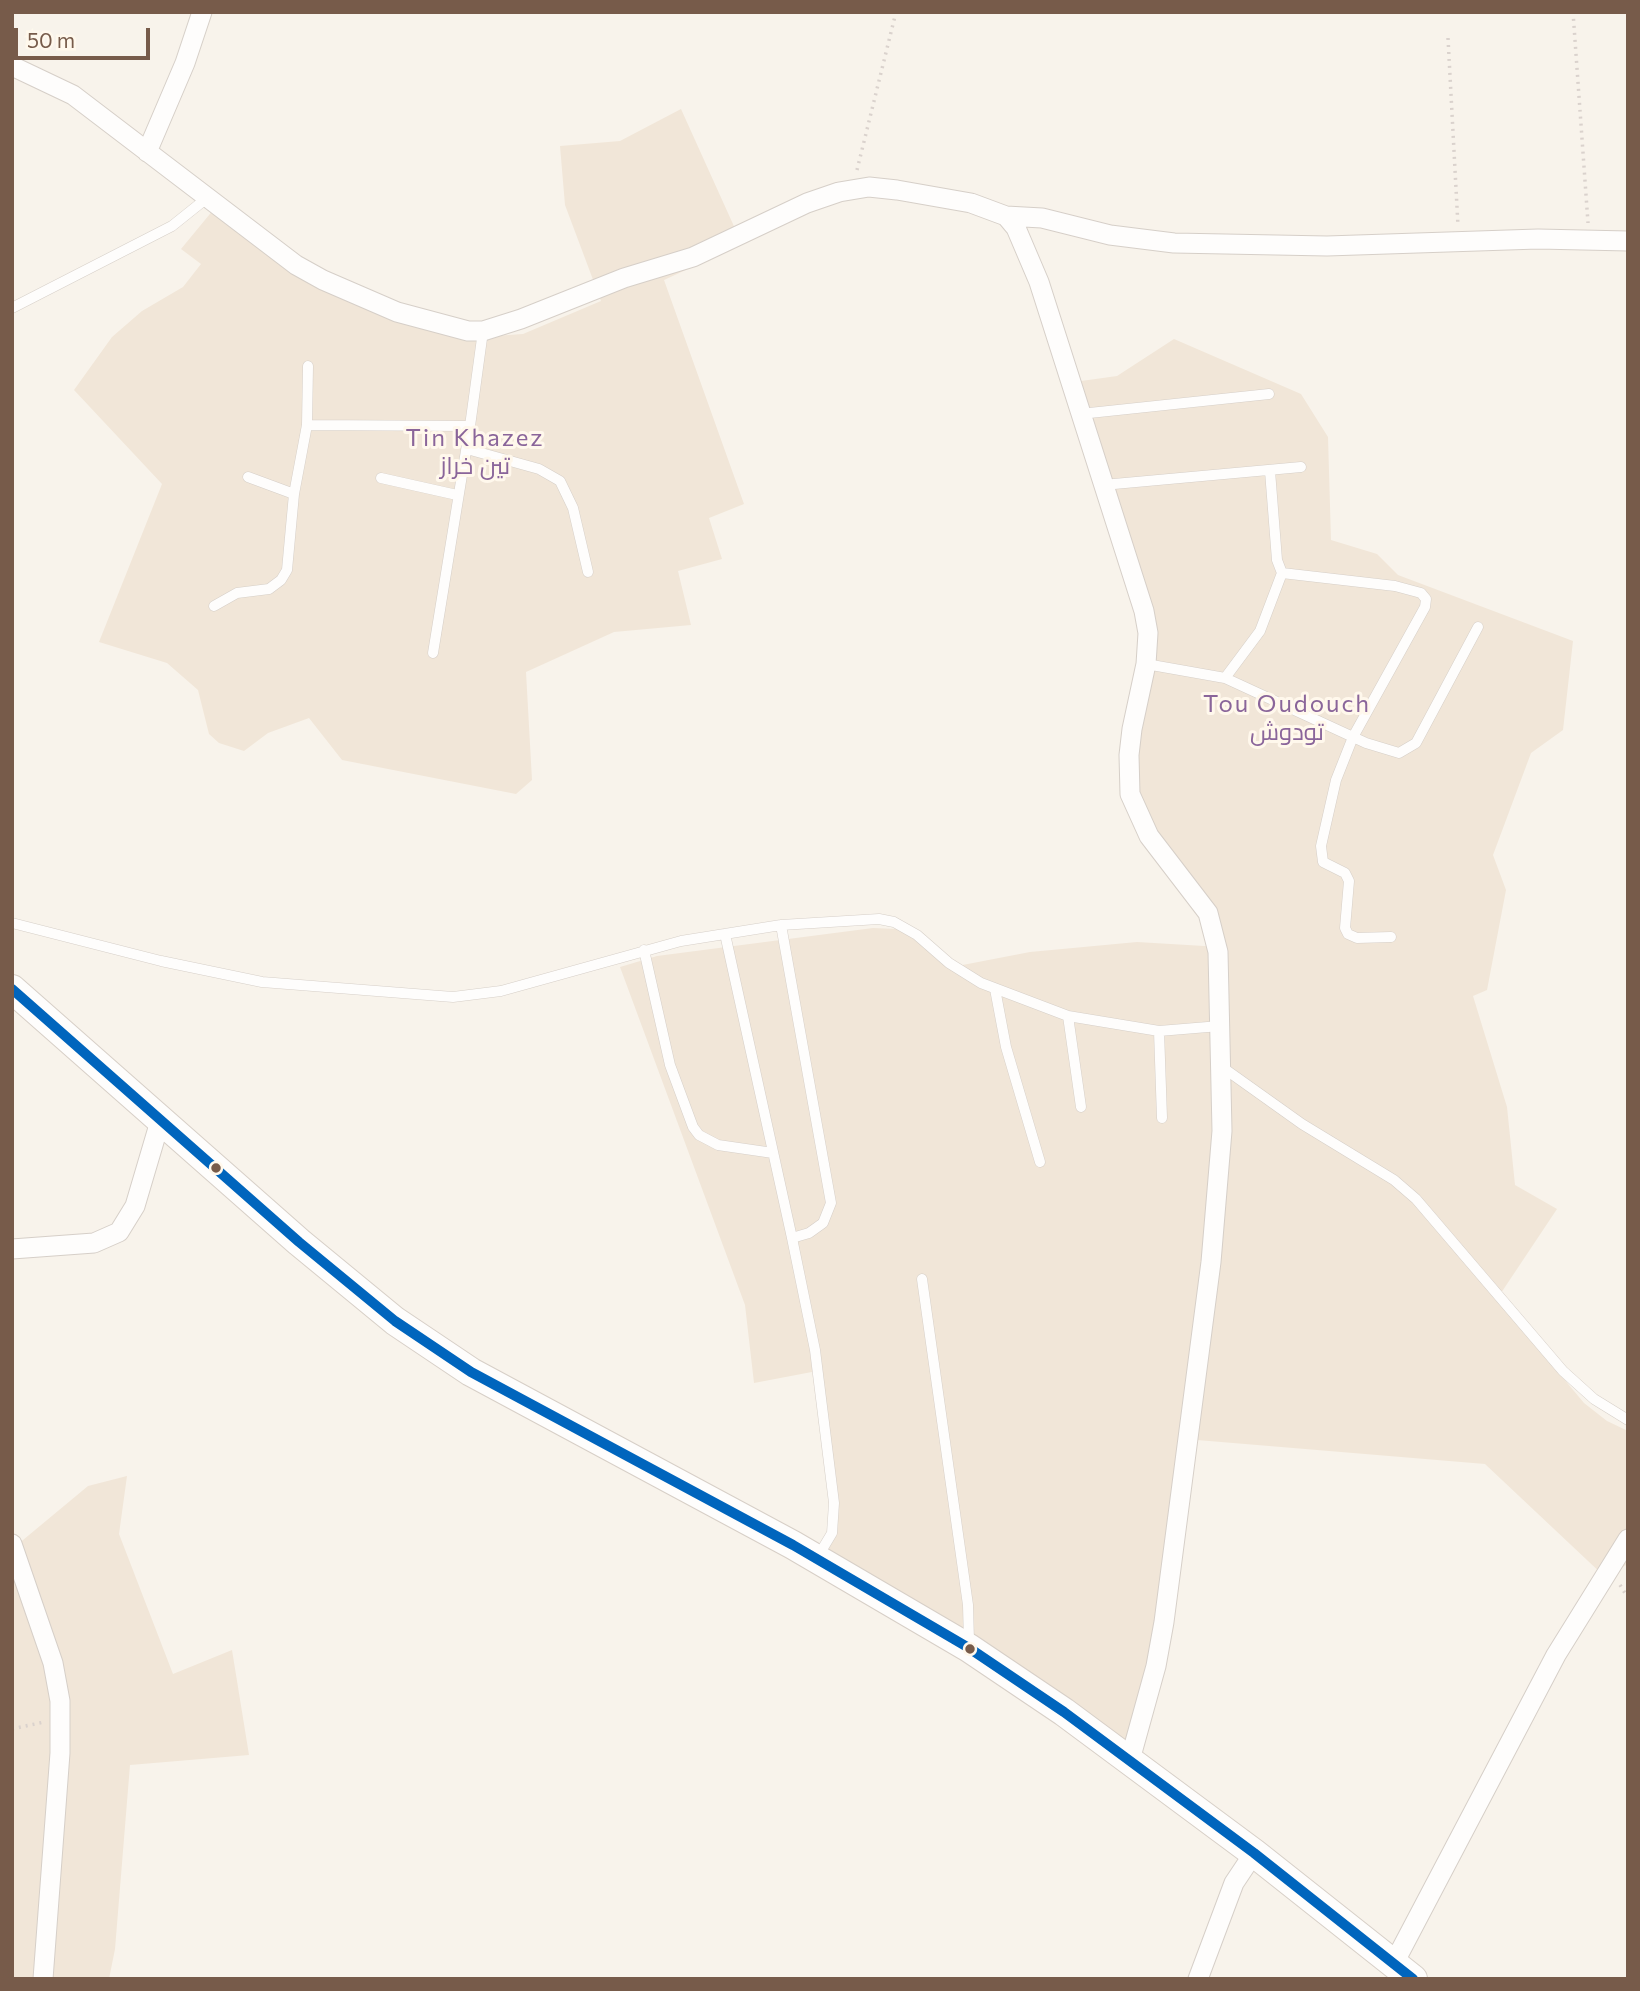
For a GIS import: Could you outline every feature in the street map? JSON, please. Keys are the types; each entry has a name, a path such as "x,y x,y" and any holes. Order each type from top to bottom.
{"main road":[{"path":"12,989 299,1242 396,1321 471,1372 815,1560 969,1648 1130,1760 1254,1853 1403,1971"}],"street":[{"path":"147,152 185,63 202,12"},
{"path":"12,66 73,95 296,265 323,280 416,318 483,331 704,253 807,203 869,187 932,195 988,208 1006,216 1042,218 1110,235 1174,243 1327,246 1589,239 1628,241"},
{"path":"1006,216 1016,228 1031,259 1141,599 1147,633 1146,664 1132,729 1129,755 1130,794 1149,836 1208,914 1218,952 1222,1131 1211,1262 1176,1537 1156,1666 1130,1760"},
{"path":"12,1248 94,1243 118,1232 135,1206 161,1118"},
{"path":"1403,1971 1556,1655 1628,1539"},
{"path":"12,1544 53,1663 60,1718 60,1753 43,1979"},
{"path":"1198,1979 1234,1883 1254,1853"}],"lane":[{"path":"12,308 172,226 207,198"},
{"path":"433,653 457,495 467,449 483,331"},
{"path":"214,606 237,593 269,589 281,580 290,553 294,494 307,425 308,366"},
{"path":"1080,414 1269,394"},
{"path":"307,425 470,426"},
{"path":"467,449 539,468 560,481 573,508 588,572"},
{"path":"1103,485 1301,467"},
{"path":"1225,678 1259,631 1282,573 1277,560 1270,471"},
{"path":"248,477 294,494"},
{"path":"381,478 457,495"},
{"path":"1282,573 1395,586 1421,593 1426,599 1425,607 1353,737 1326,818 1322,859 1345,873 1349,881 1345,928 1349,936 1391,937"},
{"path":"1146,664 1225,678 1353,737 1393,753 1403,753 1413,747 1478,627"},
{"path":"12,923 161,961 262,982 453,997 501,991 644,950 725,934 781,925 856,918 894,922 917,935 949,963 995,989 1068,1016 1159,1031 1221,1026"},
{"path":"781,925 831,1203 822,1223 809,1233 792,1238"},
{"path":"725,934 816,1350 834,1503 830,1540 815,1560"},
{"path":"644,950 670,1065 693,1127 699,1135 718,1145 773,1153"},
{"path":"995,989 1006,1047 1040,1162"},
{"path":"1068,1016 1082,1107"},
{"path":"1159,1031 1161,1118"},
{"path":"1222,1067 1302,1124 1356,1154 1409,1193 1563,1371 1594,1399 1628,1420"},
{"path":"922,1279 968,1605 969,1648"}],"path":[{"path":"852,190 896,12"},
{"path":"1573,12 1589,239"},
{"path":"1448,38 1458,242"},
{"path":"12,1729 60,1718"}],"shaded area":[{"path":"681,109 742,244 664,280 744,504 709,518 722,559 678,571 691,625 614,632 526,672 532,780 516,794 342,760 309,718 268,733 244,751 219,743 209,734 198,690 167,663 99,642 162,484 74,390 112,337 142,311 183,287 201,264 181,249 214,209 256,244 480,337 523,334 601,301 565,205 560,146 620,141"},
{"path":"1174,339 1301,394 1328,437 1331,540 1377,554 1398,575 1573,641 1563,730 1531,753 1493,855 1506,890 1487,990 1473,996 1507,1107 1515,1185 1557,1209 1497,1299 1584,1403 1607,1421 1628,1431 1628,1564 1605,1577 1485,1464 1197,1440 1175,1610 1121,1763 1084,1734 817,1568 835,1536 817,1371 754,1383 745,1305 620,967 657,956 873,928 897,929 917,938 947,968 1030,952 1137,942 1221,947 1163,857 1132,777 1153,634 1074,382 1117,376"},
{"path":"127,1476 119,1534 173,1674 232,1650 249,1755 130,1765 115,1949 109,1979 12,1979 12,1525 17,1545 88,1486"}],"transit line":[{"path":"12,989 299,1242 395,1321 471,1372 793,1545 969,1648 1064,1712 1254,1853 1413,1979"}],"district":[{"name":"Tin Khazez تين خراز","path":"475,452"},
{"name":"Tou Oudouch تودوش","path":"1287,718"}]}
